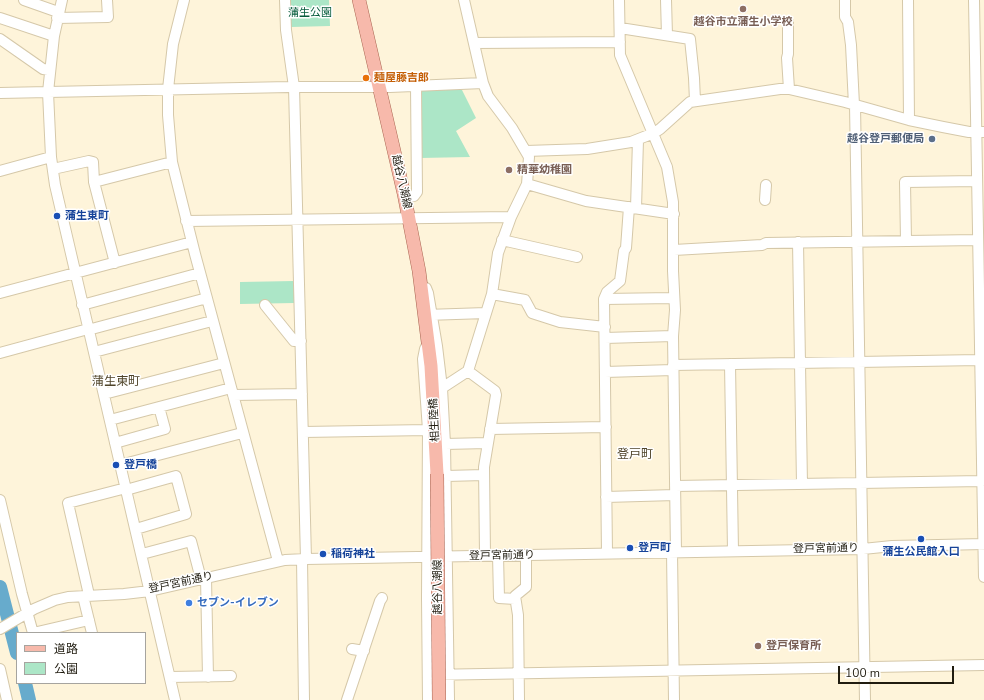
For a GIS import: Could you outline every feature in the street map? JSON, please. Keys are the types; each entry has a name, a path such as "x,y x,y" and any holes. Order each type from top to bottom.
{"main road":[{"name":"越谷八潮線","path":"359,0 404,198 428,315 431,366"},
{"name":"相生陸橋","path":"431,366 441,475"},
{"name":"越谷八潮線","path":"439,700 441,475"}],"street":[{"path":"24,0 58,15 108,17 107,0"},
{"path":"62,0 54,36 48,92 53,169 59,206 142,554 175,700"},
{"path":"184,0 173,44 168,90 168,115 172,162 212,321 278,561"},
{"path":"285,0 286,30 294,87 298,219 303,432 304,700"},
{"path":"442,388 468,371 492,294 497,255 511,217 528,184 529,157 512,128 488,96 483,83 464,0"},
{"path":"619,0 620,55 667,167 671,185 674,214 674,700"},
{"path":"666,0 667,35"},
{"path":"845,0 845,17 848,22 851,45 854,105 865,700"},
{"path":"908,0 909,120"},
{"path":"974,0 980,132 977,181 984,577"},
{"path":"0,18 54,36"},
{"path":"788,22 787,58 789,89"},
{"path":"620,28 690,39 695,101"},
{"path":"0,39 42,69 50,70"},
{"path":"474,43 620,42"},
{"path":"0,93 294,87 379,87 483,83"},
{"path":"404,198 414,196 417,192 416,86"},
{"path":"526,151 587,149 638,140 654,134 690,102 780,89 789,89 943,128 980,132"},
{"path":"607,553 604,299 607,292 620,281 624,251 626,248 633,208 638,140"},
{"path":"0,171 52,157"},
{"path":"53,169 89,160 93,162 94,182 115,263"},
{"path":"94,182 172,162"},
{"path":"906,241 905,182 977,181"},
{"path":"528,184 586,201 674,214"},
{"path":"765,200 766,185"},
{"path":"186,221 408,217 511,217"},
{"path":"502,240 577,257"},
{"path":"674,250 762,245 766,243 978,240"},
{"path":"0,293 192,242"},
{"path":"798,242 802,484"},
{"path":"82,305 200,273"},
{"path":"492,294 525,300 532,313 560,322 605,327"},
{"path":"0,353 207,298"},
{"path":"604,299 673,298"},
{"path":"264,305 294,341 301,340"},
{"path":"449,700 447,557 441,475 445,444 442,388 437,346 428,315 486,313"},
{"path":"94,352 212,321"},
{"path":"605,338 673,336"},
{"path":"428,700 428,430 423,359 425,349 429,343"},
{"path":"605,372 730,364 980,360"},
{"path":"104,394 224,363"},
{"path":"730,364 733,551"},
{"path":"468,371 495,391 496,395 484,475 485,555"},
{"path":"110,420 159,407 232,392 302,394"},
{"path":"115,443 165,429 159,407"},
{"path":"490,429 606,427"},
{"path":"303,432 428,430"},
{"path":"120,465 242,433"},
{"path":"445,444 488,443"},
{"path":"441,475 484,475"},
{"path":"92,632 68,503 176,476 186,514 136,529"},
{"path":"606,497 732,485 982,481"},
{"path":"0,500 22,594 33,632"},
{"path":"142,554 191,541 204,578 208,677"},
{"name":"登戸宮前通り","path":"28,614 55,600 150,591 278,561 304,559 863,549 922,545 984,544"},
{"path":"498,555 499,598 515,599"},
{"path":"519,700 518,615 515,596 526,587 526,555"},
{"path":"347,700 382,598"},
{"path":"0,629 28,614"},
{"path":"37,632 89,620"},
{"path":"352,649 364,651"},
{"path":"428,675 984,665"},
{"path":"0,669 7,700"},
{"path":"170,677 231,676"}],"green space":[{"name":"蒲生公園","path":"291,0 329,0 330,26 291,27"},
{"path":"422,90 462,90 476,118 456,131 470,157 420,158"},
{"path":"294,281 294,303 240,304 240,282"}],"waterway":[{"path":"0,587 16,649"},
{"path":"25,684 29,700"}],"place":[{"name":"越谷市立蒲生小学校","path":"743,9"},
{"name":"麺屋藤吉郎","path":"366,78"},
{"name":"越谷登戸郵便局","path":"932,139"},
{"name":"精華幼稚園","path":"509,170"},
{"name":"蒲生東町","path":"57,216"},
{"name":"登戸橋","path":"116,465"},
{"name":"蒲生公民館入口","path":"921,539"},
{"name":"登戸町","path":"630,548"},
{"name":"稲荷神社","path":"323,554"},
{"name":"セブン-イレブン","path":"189,603"},
{"name":"登戸保育所","path":"758,646"}],"district":[{"name":"蒲生東町","path":"116,382"},
{"name":"登戸町","path":"635,455"}]}
